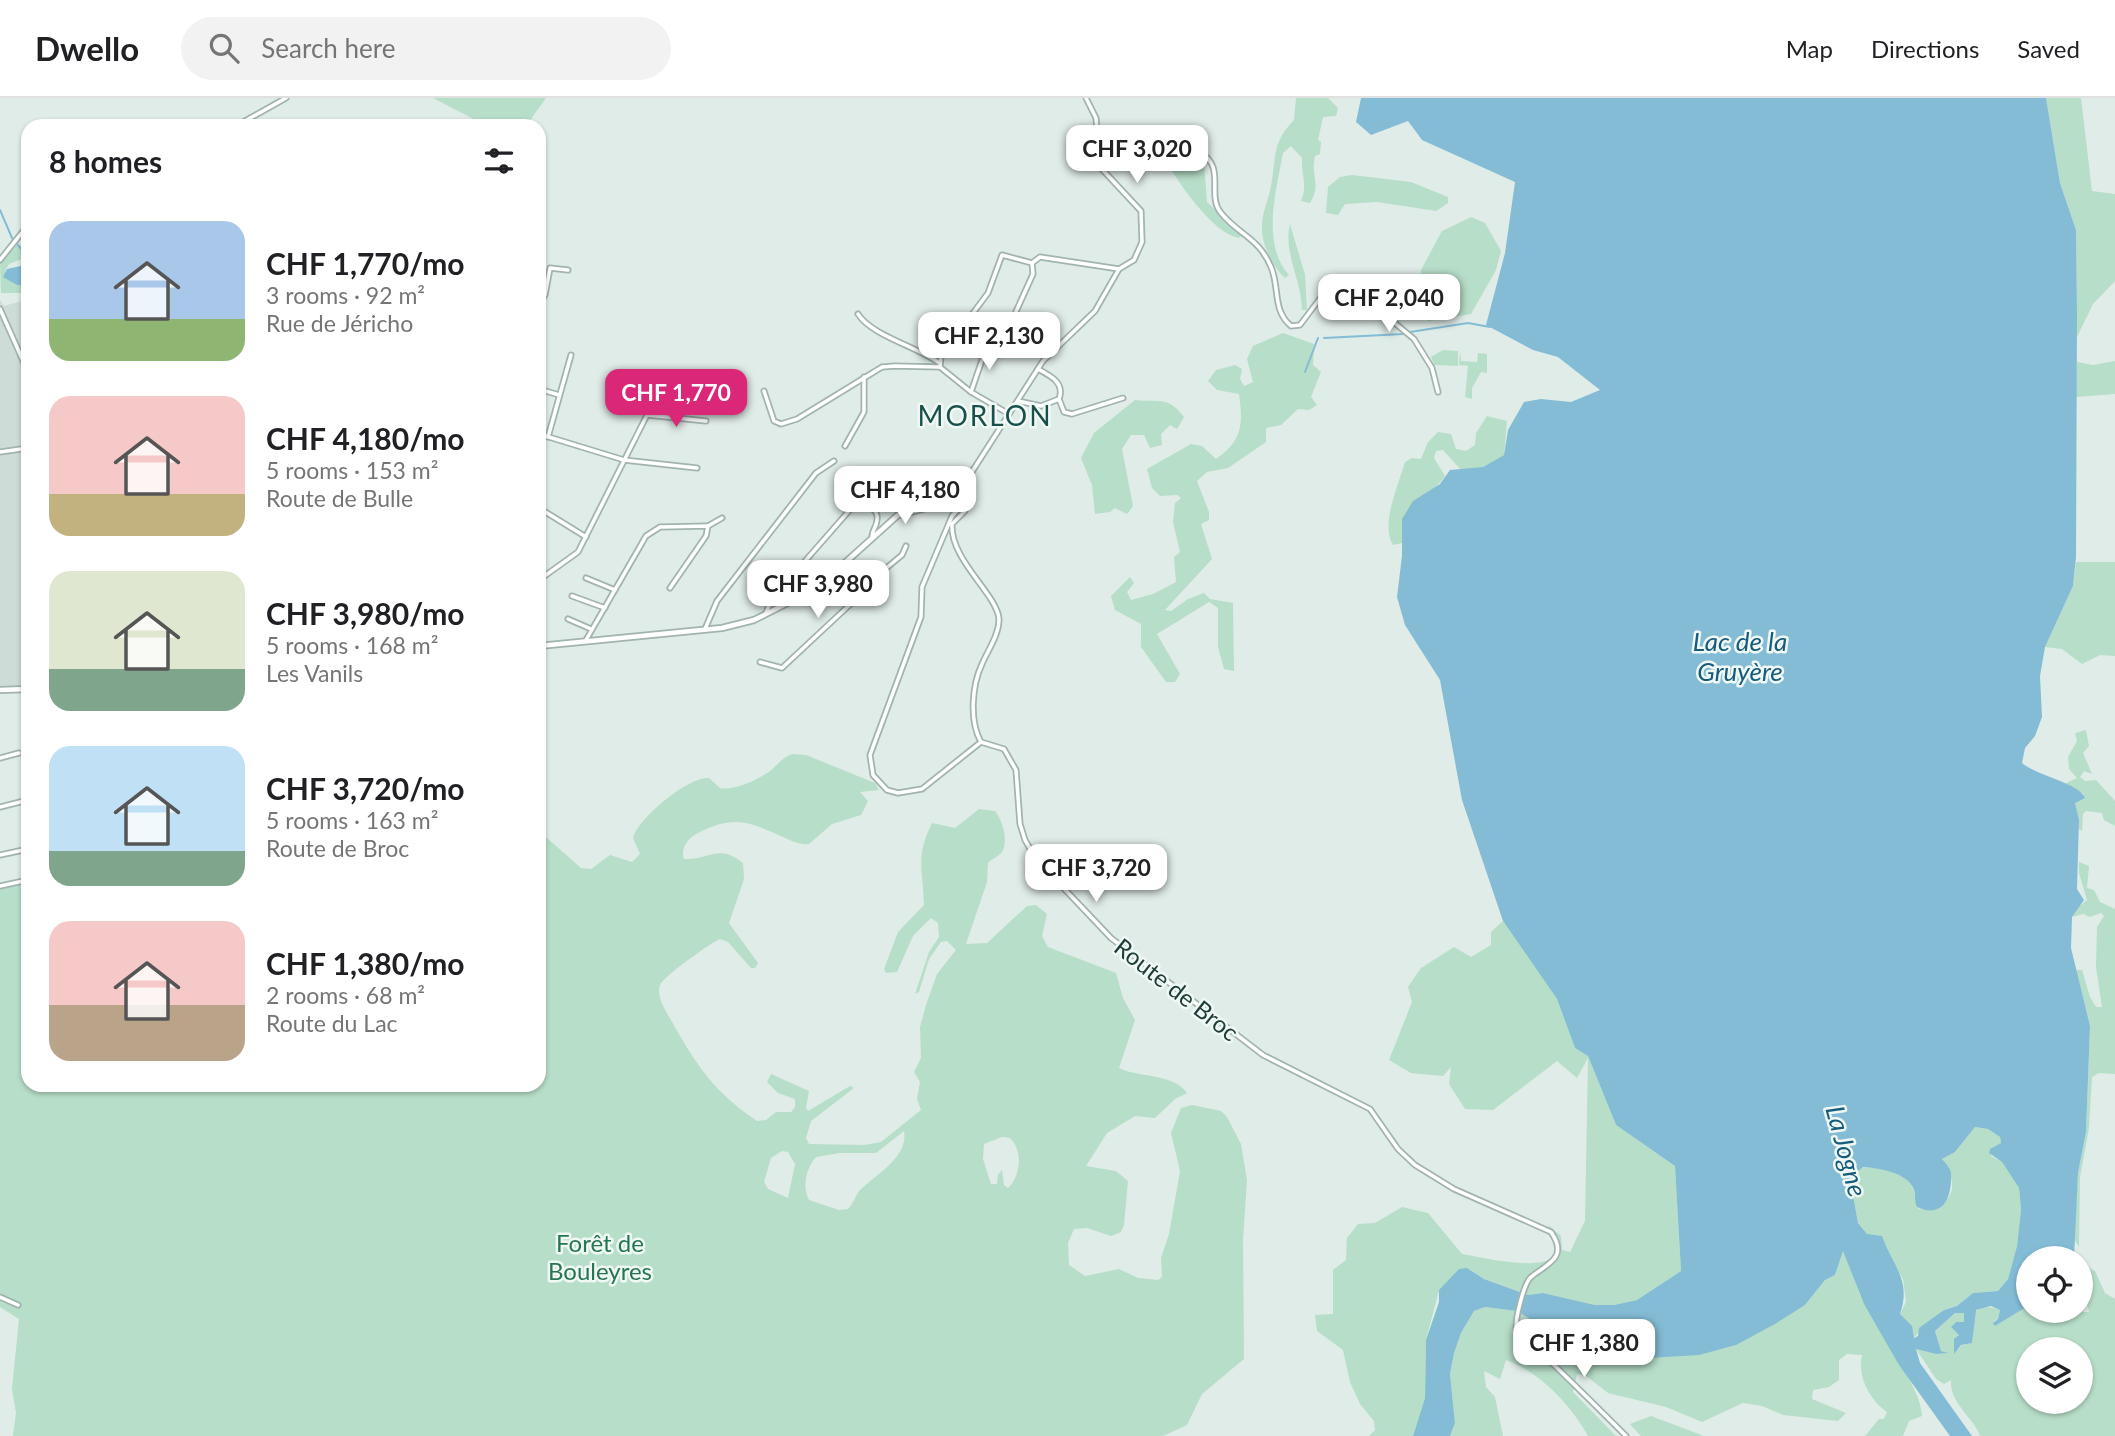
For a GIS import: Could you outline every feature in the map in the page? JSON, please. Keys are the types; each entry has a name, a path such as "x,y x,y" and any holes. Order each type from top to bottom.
{"street":[{"path":"248,119 286,98"},
{"path":"546,645 732,627 766,615 817,588 898,516 942,504 959,492 1037,368 1102,303 1119,269 1134,260 1142,242 1142,211 1100,167 1096,118 1086,98"},
{"path":"1098,132 1164,138 1206,157 1213,166 1215,206 1223,216 1259,244 1273,272 1278,308 1284,320 1291,326 1300,326 1331,284 1374,297 1390,319 1414,339 1432,368 1438,392"},
{"path":"0,260 21,235"},
{"path":"939,365 988,293 1002,255 1032,264"},
{"path":"1032,264 1040,257 1119,269"},
{"path":"1014,316 1033,274 1032,264"},
{"path":"546,290 550,268 568,270"},
{"path":"0,309 21,356"},
{"path":"858,314 871,328 908,343 971,392 1009,414"},
{"path":"971,392 982,360 996,349"},
{"path":"571,355 548,437 624,460 697,468"},
{"path":"764,391 774,421 781,424 797,419 882,367 939,365"},
{"path":"1037,368 1059,384 1059,399 1064,412 1072,414 1123,398"},
{"path":"845,446 864,412 864,377"},
{"path":"622,381 620,407 706,421"},
{"path":"546,576 566,563 586,537 648,413 654,389"},
{"path":"546,391 559,395"},
{"path":"1018,401 1041,406 1059,399"},
{"path":"0,452 21,449"},
{"path":"705,629 708,617 725,592 816,473 834,461"},
{"path":"959,492 965,502 965,511 952,524 953,536 975,581 997,608 999,620 996,636 980,668 974,705 973,728 981,742 922,789 913,792 887,790 873,775 870,755 921,617 922,587 952,516 965,502"},
{"path":"766,615 771,600 855,504 868,506 875,512 877,520 872,537"},
{"path":"546,512 586,537"},
{"path":"586,640 646,536 660,527 708,526 722,518"},
{"path":"670,589 706,536 708,526"},
{"path":"760,662 782,668 829,626 866,586 902,555 906,546"},
{"path":"845,563 866,586"},
{"path":"586,578 615,590"},
{"path":"572,596 605,608"},
{"path":"568,619 591,629"},
{"path":"0,690 21,689"},
{"name":"Route de Broc","path":"981,742 994,744 1011,757 1016,770 1020,824 1036,859 1111,938 1263,1055 1370,1109 1402,1154 1422,1170 1454,1189 1551,1232 1557,1244 1554,1260 1527,1283 1516,1321 1517,1333 1523,1343 1551,1363 1626,1436"},
{"path":"0,758 19,753"},
{"path":"0,807 21,802"},
{"path":"0,855 21,850"},
{"path":"0,886 21,882"},
{"path":"0,1297 18,1305"}],"shaded area":[{"path":"0,300 4,306 21,301 21,689 0,690"}],"green space":[{"path":"433,98 546,98 531,119 474,119"},
{"path":"1296,98 1328,98 1338,108 1336,116 1323,117 1318,140 1321,142 1320,154 1315,156 1314,163 1316,185 1310,203 1301,201 1304,184 1302,158 1291,146 1283,153 1274,200 1273,233 1280,262 1289,275 1285,278 1269,255 1262,235 1262,224 1278,145 1294,120"},
{"path":"2046,98 2081,98 2092,191 2115,194 2115,281 2093,304 2077,337 2076,230 2060,183"},
{"path":"1164,141 1186,149 1204,163 1207,202 1242,235 1239,238 1215,225 1191,198 1157,142"},
{"path":"1352,175 1411,182 1448,197 1448,203 1436,211 1377,202 1345,204 1338,215 1326,213 1328,187 1340,177"},
{"path":"1471,217 1485,223 1501,251 1496,270 1471,314 1428,321 1419,302 1421,270 1442,231"},
{"path":"1290,224 1305,275 1307,310 1302,310 1289,246"},
{"path":"18,244 21,246 21,259 9,264 5,271 17,285 21,285 21,293 1,293 0,262"},
{"path":"1283,333 1314,344 1313,365 1321,372 1311,397 1317,405 1309,410 1298,409 1281,425 1266,428 1266,442 1228,468 1207,472 1197,481 1209,512 1209,520 1201,524 1212,559 1165,610 1171,611 1188,599 1204,593 1210,599 1233,603 1234,671 1224,669 1218,647 1218,608 1209,602 1157,634 1180,674 1175,682 1166,682 1141,647 1141,624 1115,610 1111,596 1130,577 1134,583 1127,592 1131,600 1153,594 1176,582 1174,557 1180,552 1173,522 1175,503 1181,498 1177,495 1160,496 1152,488 1147,469 1191,444 1202,446 1216,459 1232,445 1241,423 1239,394 1217,390 1208,381 1216,370 1235,365 1242,369 1240,379 1244,386 1253,382 1247,359 1253,346"},
{"path":"1443,350 1458,351 1458,366 1434,365 1431,357"},
{"path":"1460,351 1461,361 1477,362 1478,353 1487,354 1487,373 1481,372 1472,388 1472,399 1465,397 1468,366 1459,365"},
{"path":"2115,361 2115,394 2076,397 2077,362 2093,365"},
{"path":"1135,400 1168,403 1184,417 1177,429 1170,425 1161,434 1162,445 1150,448 1144,435 1131,435 1122,449 1133,506 1127,514 1115,508 1110,512 1095,514 1092,485 1081,458 1094,433"},
{"path":"1487,416 1507,421 1504,455 1483,467 1462,471 1443,450 1436,451 1434,458 1445,476 1437,486 1410,507 1405,515 1402,543 1393,545 1390,515 1405,462 1412,458 1421,459 1428,442 1438,432 1451,434 1456,449 1466,451 1475,445 1476,433"},
{"path":"2076,562 2115,562 2115,656 2100,655 2082,664 2062,649 2045,647 2073,586"},
{"path":"2086,730 2089,746 2083,753 2092,774 2084,771 2080,777 2085,781 2096,780 2115,801 2115,826 2104,820 2102,813 2086,811 2083,814 2082,831 2079,829 2075,802 2084,794 2064,784 2077,778 2069,769 2068,757 2077,741 2075,733"},
{"name":"Forêt de Bouleyres","path":"793,754 806,755 875,783 879,790 860,792 868,801 861,815 832,824 809,844 802,844 740,822 710,827 688,841 683,851 684,859 720,853 743,863 744,879 729,923 758,963 755,968 751,968 728,942 720,939 697,953 663,981 659,990 660,999 680,1036 717,1088 757,1121 766,1120 776,1112 791,1112 795,1107 795,1099 778,1093 767,1082 771,1074 809,1091 806,1108 808,1111 850,1086 854,1088 811,1121 806,1138 809,1144 864,1145 881,1142 921,1110 917,1099 920,1082 914,1072 921,1058 920,1027 937,974 956,950 947,941 941,942 929,959 919,992 915,994 929,952 939,937 938,923 931,918 913,936 897,972 886,973 884,969 898,932 924,905 921,864 923,845 932,823 955,828 979,809 995,811 1004,830 1004,847 1001,853 988,863 987,882 966,944 987,943 1027,906 1036,905 1047,914 1042,936 1048,947 1116,973 1123,998 1135,1020 1119,1068 1165,1079 1187,1093 1175,1099 1155,1118 1135,1116 1107,1133 1086,1166 1116,1171 1128,1181 1124,1225 1121,1232 1111,1236 1087,1228 1074,1229 1068,1243 1069,1265 1085,1276 1119,1269 1138,1278 1158,1280 1162,1277 1161,1258 1169,1234 1180,1171 1171,1133 1181,1108 1192,1105 1221,1111 1241,1144 1247,1180 1243,1240 1244,1359 1202,1394 1187,1425 1163,1436 13,1436 16,1413 12,1389 19,1319 0,1307 0,887 21,885 21,1092 546,1092 546,837 581,868 591,869 610,855 632,862 640,854 633,838 637,830 654,810 677,791 700,779 709,778 720,788 739,786 765,774","holes":["904,1131 904,1140 896,1157 860,1190 848,1209 839,1210 809,1200 806,1178 816,1157 840,1153 876,1153","1002,1137 1010,1138 1017,1149 1019,1163 1016,1177 1008,1188 1004,1185 1002,1170 997,1184 991,1184 983,1159 984,1144","782,1151 788,1152 795,1164 788,1198 768,1189 764,1182 771,1158"]},
{"path":"2079,862 2089,866 2087,888 2094,890 2100,902 2115,909 2115,1074 2099,1073 2092,1077 2089,1128 2080,1177 2078,1246 2074,1239 2078,1173 2086,1132 2090,1026 2075,970 2082,970 2090,997 2096,1007 2102,1007 2096,967 2097,927 2104,916 2101,913 2090,917 2083,914 2072,917 2076,909 2087,900 2079,873"},
{"path":"1503,921 1557,999 1575,1048 1588,1056 1616,1125 1675,1166 1681,1271 1637,1300 1614,1305 1595,1305 1543,1293 1528,1295 1484,1279 1467,1268 1439,1290 1426,1340 1425,1398 1413,1436 1369,1436 1375,1430 1374,1421 1360,1404 1350,1382 1343,1350 1317,1331 1315,1315 1333,1314 1333,1270 1346,1260 1347,1238 1358,1224 1375,1223 1402,1207 1428,1213 1462,1254 1529,1263 1544,1261 1554,1255 1556,1243 1548,1225 1561,1236 1562,1250 1570,1252 1585,1221 1588,1058 1577,1078 1557,1061 1493,1110 1465,1109 1449,1084 1451,1067 1443,1076 1411,1073 1389,1060 1412,1002 1408,987 1421,968 1454,947 1471,957 1491,945 1491,932"},
{"path":"1975,1127 1988,1129 2000,1137 2001,1143 1993,1148 1991,1156 2002,1162 2019,1188 2021,1210 2017,1246 2008,1279 1998,1291 1973,1293 1957,1306 1944,1310 1913,1338 1912,1329 1900,1314 1906,1302 1903,1279 1884,1246 1867,1234 1858,1223 1850,1178 1859,1168 1896,1173 1908,1182 1919,1209 1931,1207 1940,1204 1951,1193 1951,1178 1942,1159 1955,1152"},
{"path":"1843,1251 1863,1301 1907,1375 1920,1404 1922,1416 1909,1421 1903,1436 1865,1436 1879,1419 1884,1419 1887,1412 1875,1401 1866,1387 1861,1372 1862,1355 1847,1354 1839,1360 1839,1380 1829,1387 1813,1390 1812,1399 1846,1413 1838,1421 1783,1415 1762,1406 1743,1403 1702,1422 1666,1407 1608,1393 1585,1375 1577,1374 1573,1392 1616,1436 1588,1436 1564,1401 1531,1373 1506,1360 1500,1379 1484,1371 1486,1387 1495,1397 1503,1436 1450,1436 1455,1423 1450,1374 1454,1353 1461,1333 1474,1311 1485,1307 1518,1311 1540,1325 1623,1349 1805,1305 1825,1280 1835,1275"},
{"path":"2093,1270 2095,1271 2105,1293 2115,1299 2115,1436 1980,1436 1958,1404 1951,1380 1944,1384 1936,1379 1916,1349 1936,1354 1949,1353 1941,1351 1935,1331 1955,1313 1964,1313 1966,1318 1963,1323 1956,1322 1951,1327 1959,1334 1954,1340 1955,1352 1962,1345 1972,1343 1974,1312 1990,1307 2000,1310 1998,1319 1994,1321 1995,1326 2016,1313 2016,1323 2093,1323"},
{"path":"1651,1416 1704,1436 1641,1436 1630,1424"}],"water":[{"name":"Lac de la Gruyère","path":"1361,98 2046,98 2060,183 2076,230 2076,557 2073,586 2045,647 2040,676 2042,717 2035,736 2025,748 2022,763 2075,788 2085,798 2075,803 2079,820 2077,889 2084,900 2072,917 2071,948 2090,1026 2086,1132 2078,1173 2075,1246 2017,1246 2021,1210 2019,1188 2002,1162 1989,1153 1990,1149 2001,1143 2000,1137 1988,1129 1975,1127 1955,1152 1942,1159 1949,1167 1950,1189 1945,1202 1935,1210 1917,1207 1911,1184 1892,1172 1863,1167 1850,1178 1858,1223 1867,1234 1882,1236 1899,1273 1904,1292 1900,1314 1912,1326 1914,1338 1918,1336 1919,1328 1944,1310 1957,1306 1973,1293 1998,1291 2008,1279 2016,1250 2016,1313 1995,1326 1993,1323 1998,1319 2000,1310 1991,1306 1976,1310 1972,1343 1961,1345 1954,1354 1954,1339 1959,1335 1951,1327 1956,1322 1964,1322 1964,1313 1955,1313 1935,1331 1941,1351 1949,1353 1936,1354 1916,1349 1920,1363 1972,1436 1950,1436 1899,1365 1864,1304 1843,1251 1835,1275 1825,1280 1805,1305 1736,1345 1699,1355 1649,1358 1540,1325 1517,1311 1485,1307 1474,1311 1461,1333 1454,1353 1450,1374 1455,1423 1450,1436 1413,1436 1425,1398 1426,1340 1439,1302 1439,1290 1459,1269 1467,1268 1484,1279 1528,1295 1543,1293 1595,1305 1614,1305 1637,1300 1681,1271 1675,1166 1616,1125 1588,1056 1575,1048 1557,999 1503,921 1462,800 1440,680 1405,625 1397,597 1402,556 1402,519 1413,501 1440,484 1450,470 1483,467 1504,455 1508,430 1524,402 1541,399 1571,402 1600,390 1558,357 1533,350 1486,325 1505,253 1515,182 1422,140 1408,121 1371,135 1356,122"},
{"path":"21,266 21,285 3,277 7,269"}],"waterway":[{"path":"0,210 12,238 21,249"},
{"path":"1410,332 1468,323 1490,327"},
{"path":"1324,338 1403,334"},
{"path":"1305,372 1318,338"}],"district":[{"name":"MORLON","path":"985,415"}],"water label":[{"name":"La Jogne","path":"1847,1151"}]}
